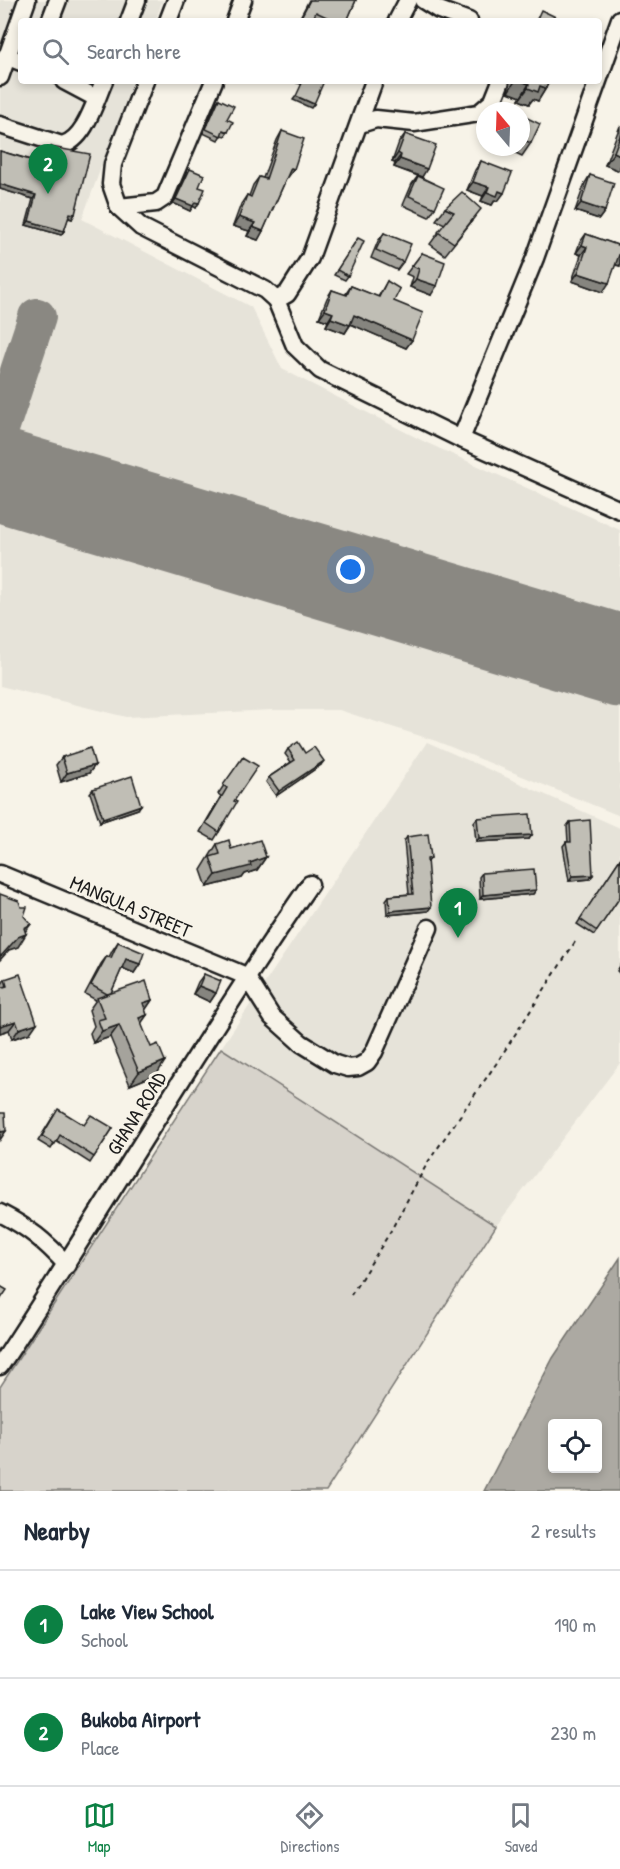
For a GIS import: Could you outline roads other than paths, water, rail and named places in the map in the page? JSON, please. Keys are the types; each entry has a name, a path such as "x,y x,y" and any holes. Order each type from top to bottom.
{"street":[{"path":"23,18 27,0"},
{"path":"51,18 58,0"},
{"path":"130,18 137,0"},
{"path":"169,18 176,0"},
{"path":"237,18 243,0"},
{"path":"399,18 408,0"},
{"path":"423,0 439,10 461,18"},
{"path":"602,70 620,19"},
{"path":"0,77 14,59 18,41"},
{"path":"70,84 96,98"},
{"path":"0,125 62,145 70,143 76,140 103,84"},
{"path":"144,84 113,164 111,184 119,207 141,227 249,280 276,300 295,346 320,370 461,438 618,505"},
{"path":"119,207 156,203 165,197 213,84"},
{"path":"276,300 287,294 310,258 373,84"},
{"path":"360,124 376,119 414,123 479,113 493,101 500,84"},
{"path":"461,438 535,258 597,84"},
{"name":"MANGULA STREET","path":"0,874 246,976"},
{"name":"GHANA ROAD","path":"0,1366 67,1265 246,976 310,884"},
{"path":"246,976 272,1017 301,1043 335,1064 348,1068 358,1067 367,1062 374,1052 429,928"},
{"path":"0,1213 29,1228 45,1240 67,1265"}],"place":[{"name":"Bukoba Airport","path":"48,194"},
{"name":"Lake View School","path":"458,938"}]}
